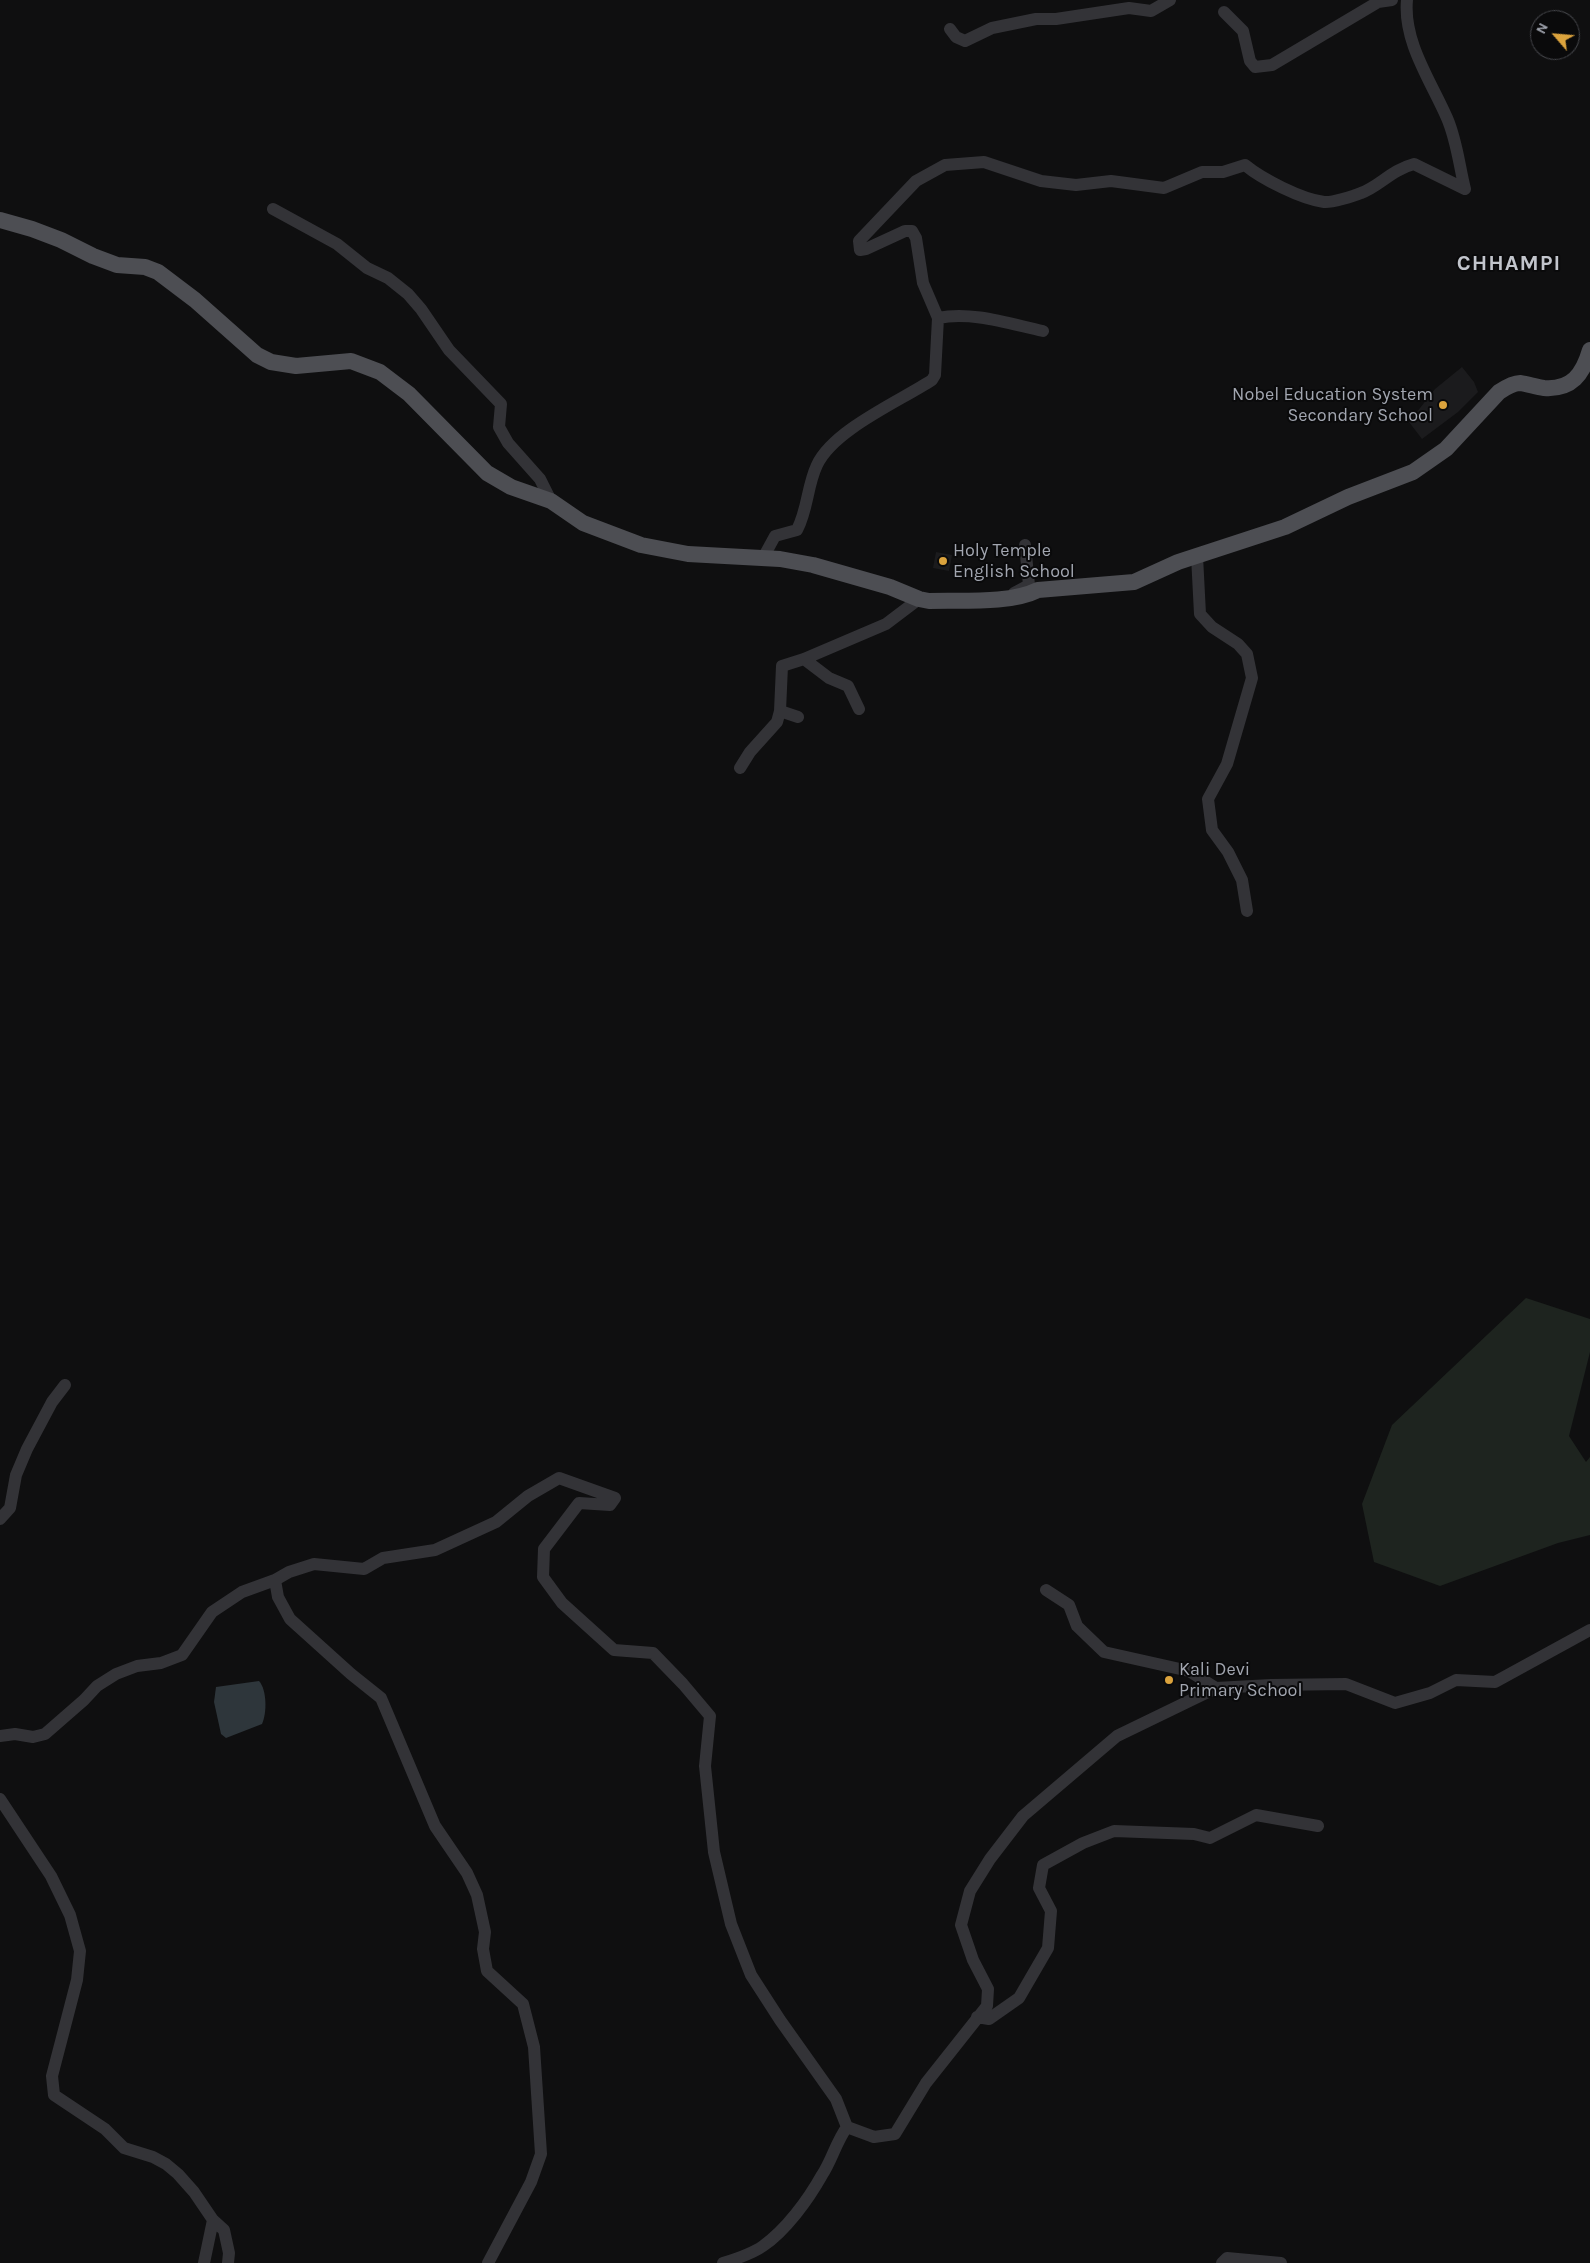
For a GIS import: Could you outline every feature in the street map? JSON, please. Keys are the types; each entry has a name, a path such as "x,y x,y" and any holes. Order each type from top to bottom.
{"main road":[{"path":"0,220 61,240 93,256 117,265 145,267 158,272 195,300 257,355 271,362 296,366 351,361 380,372 409,394 487,473 511,487 551,501 583,523 641,544 688,554 764,558 813,565 890,587 919,599 930,601 1008,598 1030,594 1038,590 1134,582 1170,565 1285,527 1348,496 1413,472 1446,449 1499,392 1520,383 1543,388 1563,385 1581,373 1590,350"}],"street":[{"path":"950,29 956,37 964,41 992,28 1010,24 1129,8 1151,11 1170,0"},
{"path":"1224,12 1243,30 1250,60 1255,67 1260,67 1272,65 1378,2 1392,0"},
{"path":"764,558 775,536 797,530 804,517 818,464 832,443 932,380 937,369 938,318 923,283 916,238 912,232 905,231 866,249 860,250 858,246 859,242 916,181 945,164 984,162 1040,181 1076,185 1110,181 1164,188 1202,172 1223,172 1245,165 1255,174 1281,188 1325,202 1362,193 1400,168 1414,164 1465,189 1454,136 1410,35 1406,12 1407,0"},
{"path":"273,209 336,244 368,268 388,278 414,301 449,350 501,404 499,427 508,443 540,479 551,501"},
{"path":"938,318 970,316 1043,331"},
{"path":"1008,598 1029,585 1025,545"},
{"path":"1197,556 1200,614 1212,627 1238,644 1247,654 1252,678 1227,764 1208,799 1212,830 1228,852 1242,880 1246,911"},
{"path":"740,768 750,752 775,726 780,711 782,666 804,659 886,624 919,599"},
{"path":"804,659 829,678 848,686 859,709"},
{"path":"780,711 798,717"},
{"path":"0,1519 10,1508 16,1476 27,1449 52,1402 65,1385"},
{"path":"0,1736 15,1734 34,1737 45,1734 97,1686 116,1674 137,1666 161,1663 182,1655 212,1612 242,1592 275,1580 289,1572 314,1564 364,1569 384,1558 435,1550 496,1522 528,1496 559,1478 615,1498 610,1506 578,1503 544,1550 544,1577 562,1603 614,1650 653,1654 683,1684 710,1716 705,1766 714,1852 731,1924 752,1975 780,2020 836,2099 847,2127 874,2137 895,2134 926,2083 987,2006 988,1989 973,1960 961,1924 970,1892 990,1859 1023,1816 1117,1736 1216,1688 1346,1684 1395,1703 1430,1693 1456,1680 1495,1682 1590,1630"},
{"path":"275,1580 278,1597 290,1619 350,1674 381,1698 435,1826 467,1873 477,1895 486,1932 483,1949 486,1971 523,2004 534,2047 541,2154 531,2182 488,2263"},
{"path":"1046,1590 1069,1605 1076,1626 1104,1652 1189,1671 1216,1688"},
{"path":"0,1799 51,1876 70,1914 80,1952 77,1980 52,2076 54,2095 105,2129 124,2148 153,2157 166,2164 194,2192 213,2220 224,2230 229,2253 228,2263"},
{"path":"977,2018 989,2019 1019,1998 1048,1948 1051,1911 1039,1888 1043,1865 1083,1843 1114,1831 1194,1834 1210,1838 1256,1815 1318,1826"},
{"path":"724,2263 762,2247 778,2233 794,2215 823,2175 840,2137 847,2127"},
{"path":"204,2263 213,2220"},
{"path":"1222,2263 1227,2258 1281,2263"}],"shaded area":[{"name":"Nobel Education System Secondary School","path":"1462,367 1474,382 1478,392 1458,412 1422,439 1409,422 1435,389"},
{"name":"Holy Temple English School","path":"936,552 952,555 949,571 933,568"},
{"path":"1526,1298 1590,1319 1590,1352 1569,1436 1586,1462 1590,1457 1590,1535 1558,1543 1440,1586 1374,1562 1362,1504 1392,1425"},
{"path":"259,1681 264,1690 265,1702 265,1714 262,1724 226,1738 221,1734 214,1702 216,1687"}],"place":[{"name":"Nobel Education System Secondary School","path":"1443,405"},
{"name":"Holy Temple English School","path":"943,561"},
{"name":"Kali Devi Primary School","path":"1169,1680"}],"district":[{"name":"CHHAMPI","path":"1509,264"}]}
